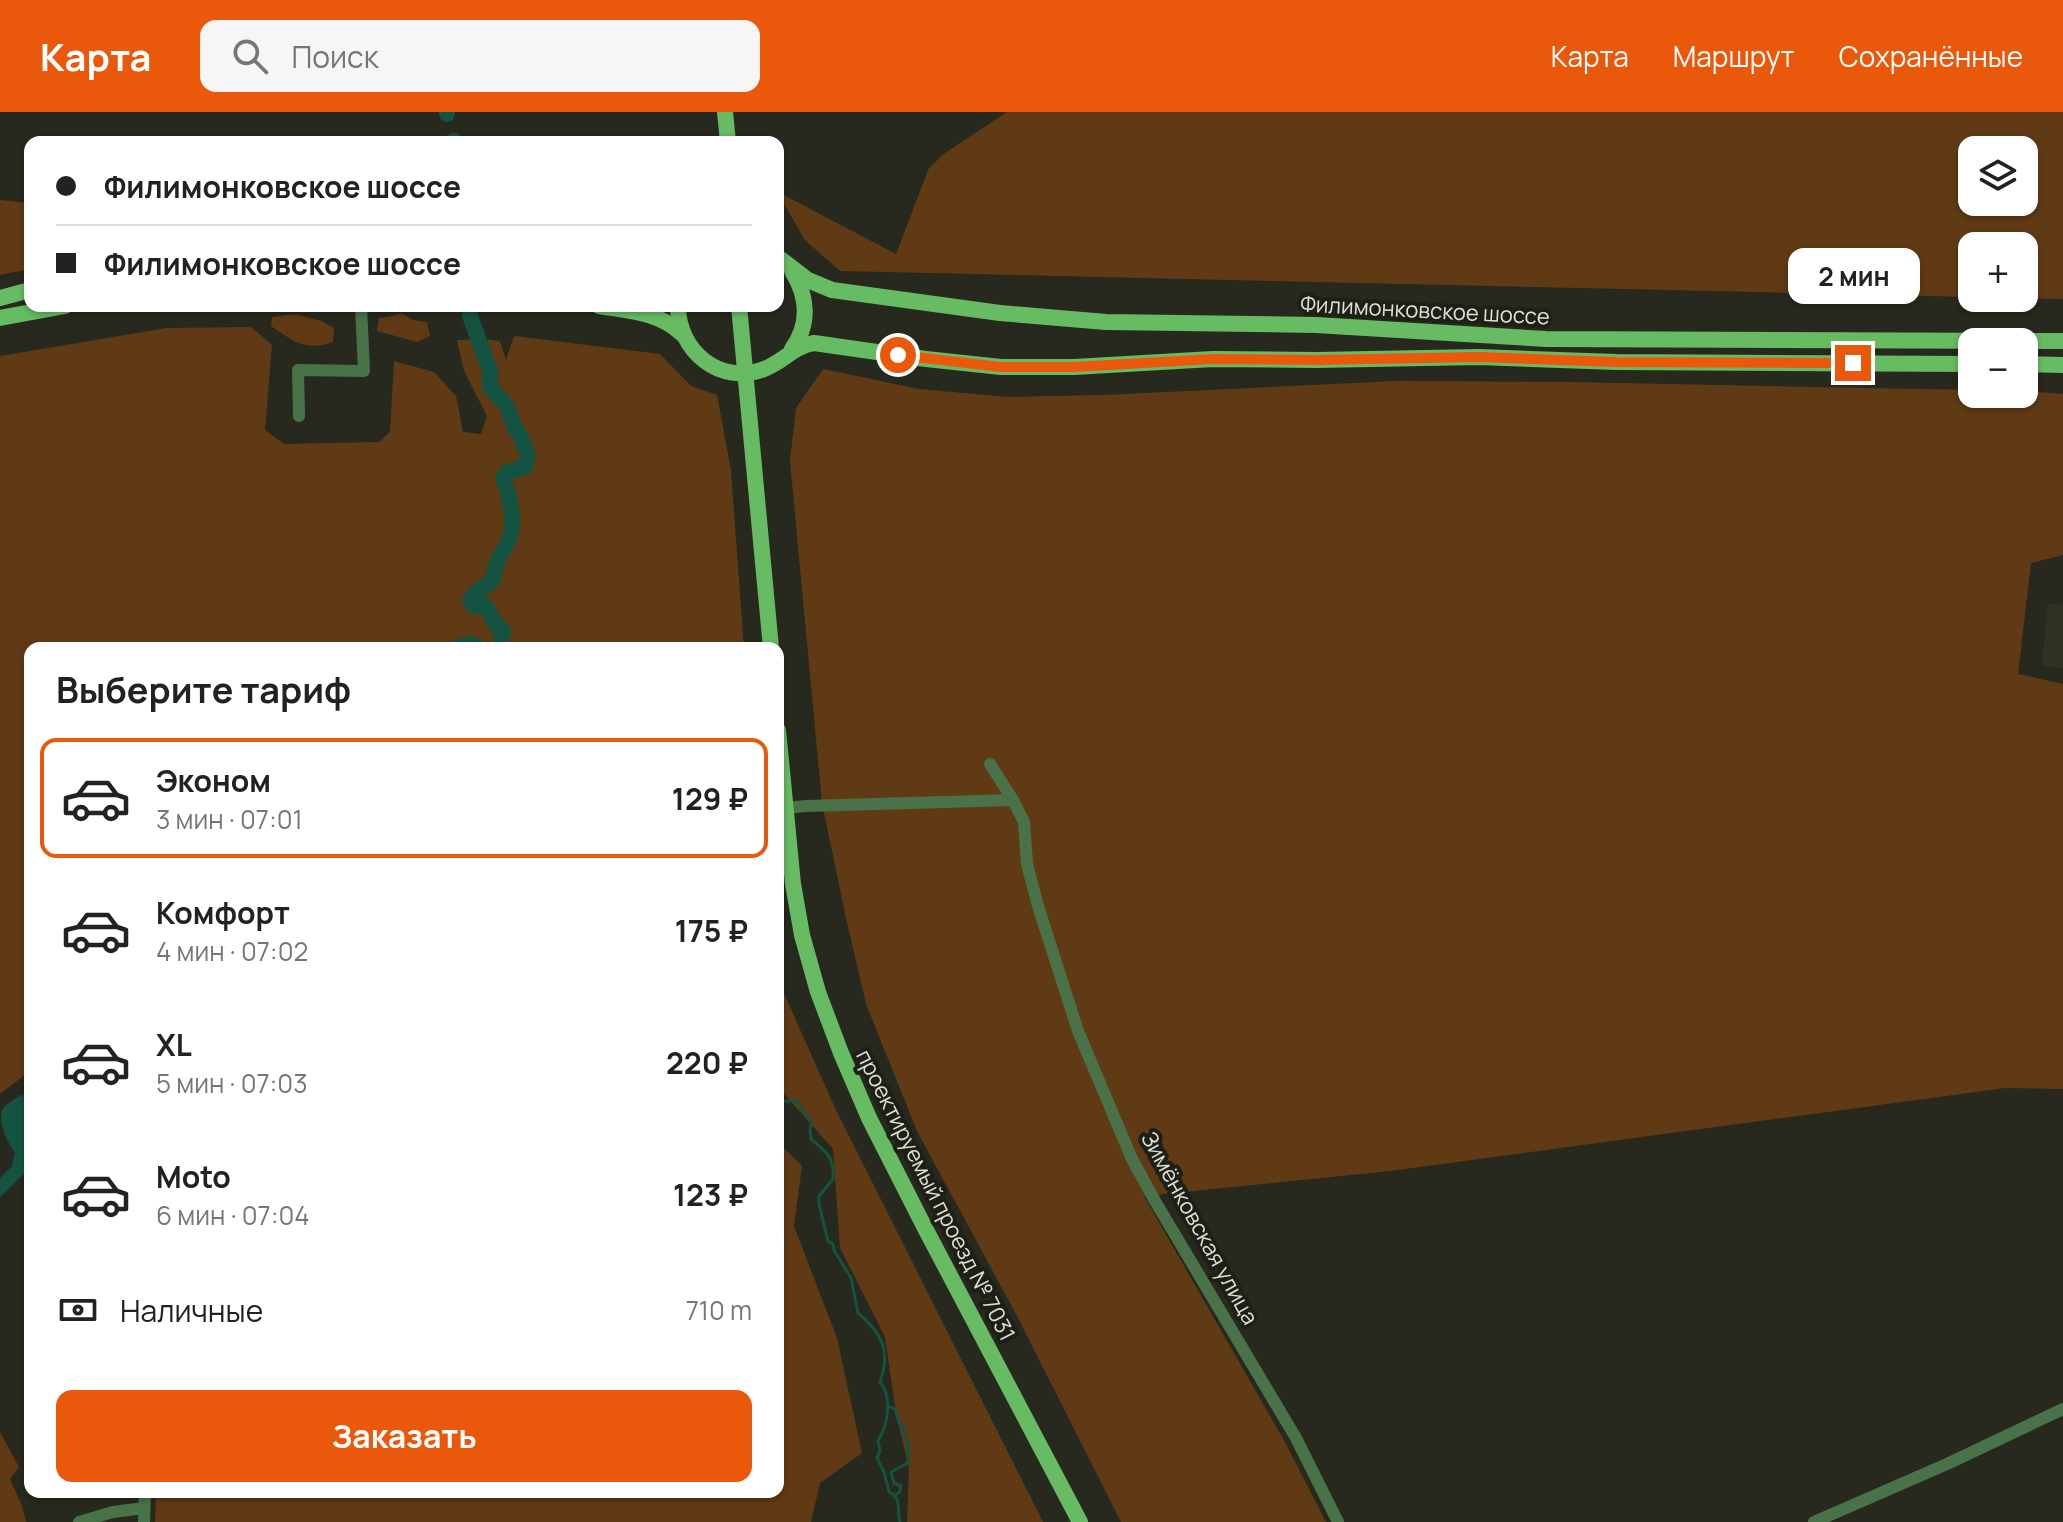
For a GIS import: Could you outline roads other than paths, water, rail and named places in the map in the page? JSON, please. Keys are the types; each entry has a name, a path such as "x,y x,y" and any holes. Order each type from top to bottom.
{"main road":[{"path":"725,112 727,136"},
{"name":"Филимонковское шоссе","path":"784,263 808,280 832,290 1000,313 1106,322 1316,325 1546,339 2063,341"},
{"name":"Филимонковское шоссе","path":"788,354 802,330 806,312 804,294 791,269"},
{"path":"0,298 24,292"},
{"path":"0,318 32,312"},
{"path":"632,312 659,317 671,323 704,361 728,372 746,374"},
{"path":"678,312 682,334"},
{"path":"740,312 770,642"},
{"name":"Филимонковское шоссе","path":"746,374 768,368 803,344 814,343 1001,367 1074,367 1213,359 1479,357 1631,362 1958,364"},
{"path":"2038,364 2063,365"},
{"name":"проектируемый проезд № 7031","path":"784,797 802,935 818,992 841,1053 869,1118 926,1230 1080,1522"}],"street":[{"path":"299,416 298,370 364,371 361,312"},
{"name":"Зимёнковская улица","path":"990,764 1024,822 1027,864 1078,1031 1132,1159 1296,1438 1338,1522"},
{"path":"785,808 1013,800"},
{"path":"1814,1522 2063,1409"},
{"path":"79,1522 113,1512 144,1515"}],"waterway":[{"path":"470,316 490,371 490,387 507,406 528,456 525,467 507,472 503,479 511,509 511,532 492,580 470,601 475,606 484,605 490,613 503,631 500,642"},
{"path":"784,1101 798,1101 812,1122 811,1139 831,1160 833,1179 819,1196 828,1241 833,1244 851,1278 858,1313 882,1343 885,1361 880,1382 887,1396 888,1411 878,1441 880,1451 877,1458 889,1492 898,1501 900,1522"},
{"path":"888,1406 895,1409 908,1441 908,1463 891,1472 894,1483 901,1486 900,1492 895,1495"}]}
